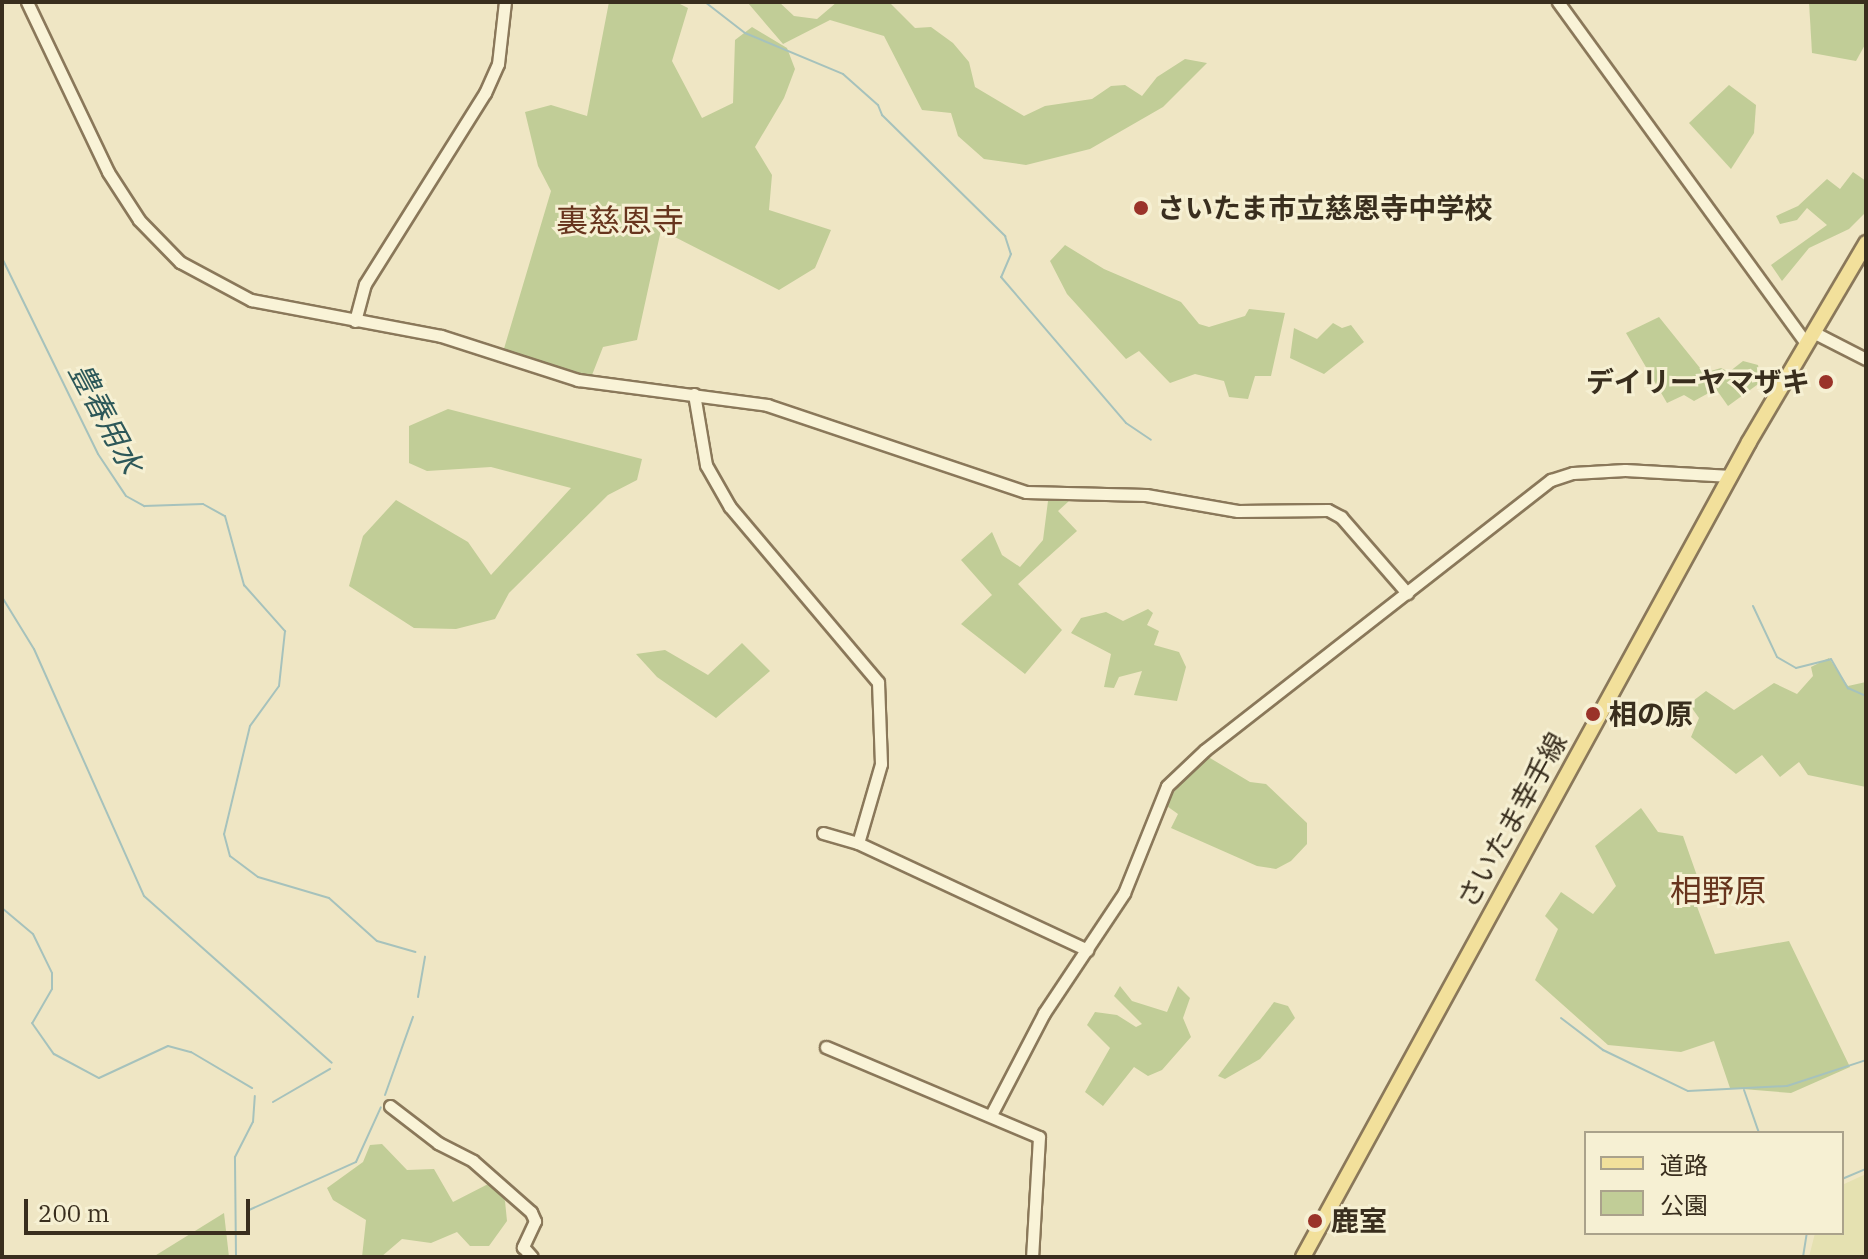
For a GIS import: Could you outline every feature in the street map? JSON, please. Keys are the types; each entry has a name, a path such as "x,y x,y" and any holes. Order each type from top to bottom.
{"main road":[{"name":"さいたま幸手線","path":"1303,1257 1731,476 1866,243"}],"street":[{"path":"27,2 108,172 163,248 263,304 441,336 549,374 767,405 1049,496 1146,495 1238,511 1328,510 1341,517 1407,593"},
{"path":"355,321 365,284 485,93 498,64 505,2"},
{"path":"1558,2 1810,338 1866,359"},
{"path":"694,394 706,465 730,507 878,682 881,764 858,843"},
{"path":"992,1113 1044,1013 1124,893 1173,779 1561,475 1625,470 1731,476"},
{"path":"823,833 858,843 1087,950"},
{"path":"826,1047 992,1113 1042,1141 1032,1257"},
{"path":"390,1106 438,1143 473,1161 531,1212 535,1221 523,1247 532,1257"}],"shaded area":[{"path":"1866,1174 1866,1257 1809,1257 1814,1235 1844,1235 1844,1184"}],"green space":[{"path":"609,2 676,2 688,8 672,61 702,118 733,103 735,40 752,27 787,48 795,69 784,98 755,147 772,175 769,210 831,230 815,268 779,290 661,230 637,340 603,347 592,375 555,370 503,352 551,191 538,166 525,112 551,105 587,116"},
{"path":"779,2 794,16 817,19 837,2 889,2 915,28 931,27 953,43 969,62 975,87 1024,116 1045,106 1092,99 1111,86 1125,85 1142,96 1157,77 1185,59 1207,63 1163,107 1090,149 1026,165 984,159 958,136 951,113 922,110 884,36 830,20 783,44 748,3"},
{"path":"1809,2 1866,2 1866,43 1856,61 1812,53"},
{"path":"1729,85 1756,105 1754,133 1731,169 1689,123"},
{"path":"1853,172 1866,181 1866,212 1849,229 1809,248 1782,281 1771,265 1827,225 1807,208 1797,220 1780,224 1776,216 1798,206 1827,179 1840,189"},
{"path":"1065,245 1104,269 1181,302 1199,324 1209,327 1245,316 1249,309 1285,313 1271,376 1255,376 1248,399 1229,397 1224,381 1195,374 1170,383 1139,351 1126,359 1067,294 1050,261"},
{"path":"1659,317 1704,373 1721,368 1729,372 1743,361 1758,365 1761,382 1728,406 1716,389 1694,401 1684,395 1667,403 1626,333"},
{"path":"1333,323 1342,328 1351,325 1364,342 1324,374 1290,358 1294,328 1317,339"},
{"path":"448,409 642,459 637,480 608,495 509,593 495,619 456,629 414,628 349,586 363,536 396,500 468,542 491,575 571,488 491,467 427,471 409,463 409,426"},
{"path":"1048,501 1069,501 1058,511 1077,531 1018,584 1062,630 1025,674 961,624 992,595 961,560 992,532 1002,555 1020,567 1043,540"},
{"path":"1148,609 1153,613 1147,625 1159,631 1154,645 1179,652 1186,667 1177,701 1134,695 1142,671 1119,677 1114,688 1104,687 1111,654 1071,633 1081,618 1106,612 1123,621"},
{"path":"742,643 770,671 716,718 657,677 636,654 665,650 708,675"},
{"path":"1829,658 1848,686 1866,682 1866,787 1808,775 1799,762 1780,777 1762,755 1736,774 1691,737 1699,718 1689,704 1706,691 1734,710 1774,683 1797,694 1813,676 1811,667"},
{"path":"1205,755 1250,782 1266,784 1307,823 1307,844 1291,861 1276,869 1257,866 1171,828 1178,814 1164,804"},
{"path":"1641,808 1658,832 1683,836 1702,890 1696,904 1715,954 1789,941 1850,1067 1791,1093 1730,1088 1714,1041 1681,1052 1608,1045 1535,980 1558,929 1545,916 1561,892 1593,914 1616,886 1595,846"},
{"path":"1120,986 1132,1001 1167,1012 1178,986 1190,998 1183,1018 1191,1037 1162,1070 1148,1076 1134,1067 1103,1106 1085,1092 1110,1048 1087,1025 1095,1012 1117,1015 1136,1027 1142,1024 1114,996"},
{"path":"1274,1002 1288,1006 1295,1018 1260,1059 1225,1079 1218,1076"},
{"path":"382,1144 407,1170 434,1169 453,1202 494,1181 505,1201 507,1221 489,1246 470,1246 457,1232 431,1243 402,1239 381,1257 362,1257 366,1220 333,1200 327,1188 363,1162 370,1145"},
{"path":"224,1213 229,1257 153,1257"}],"waterway":[{"path":"705,2 745,33 843,74 878,105 882,115 1005,236 1011,254 1001,277 1126,423 1151,440"},
{"name":"豊春用水","path":"2,258 98,454 126,496 144,506 203,504 225,516 244,585 285,631 279,686 250,726 224,834 230,856 258,877 329,898 377,941 415,952"},
{"path":"2,597 34,649 144,896 332,1063"},
{"path":"1753,606 1777,657 1796,668 1831,659 1848,688 1866,696"},
{"path":"2,908 33,934 52,973 52,989 32,1023 54,1054 99,1078 168,1046 191,1052 252,1088"},
{"name":"豊春用水","path":"418,997 425,957"},
{"name":"豊春用水","path":"385,1095 413,1017"},
{"path":"1561,1018 1603,1050 1688,1091 1787,1086 1866,1060"},
{"path":"273,1102 330,1069"},
{"path":"1744,1090 1758,1131"},
{"path":"236,1257 235,1157 253,1122 255,1096"},
{"name":"豊春用水","path":"249,1210 356,1162 381,1107"},
{"path":"1844,1178 1866,1169"},
{"path":"1803,1257 1807,1235"}],"place":[{"name":"さいたま市立慈恩寺中学校","path":"1141,208"},
{"name":"デイリーヤマザキ","path":"1826,382"},
{"name":"相の原","path":"1593,714"},
{"name":"鹿室","path":"1315,1221"}],"district":[{"name":"裏慈恩寺","path":"620,220"},
{"name":"相野原","path":"1718,890"}]}
